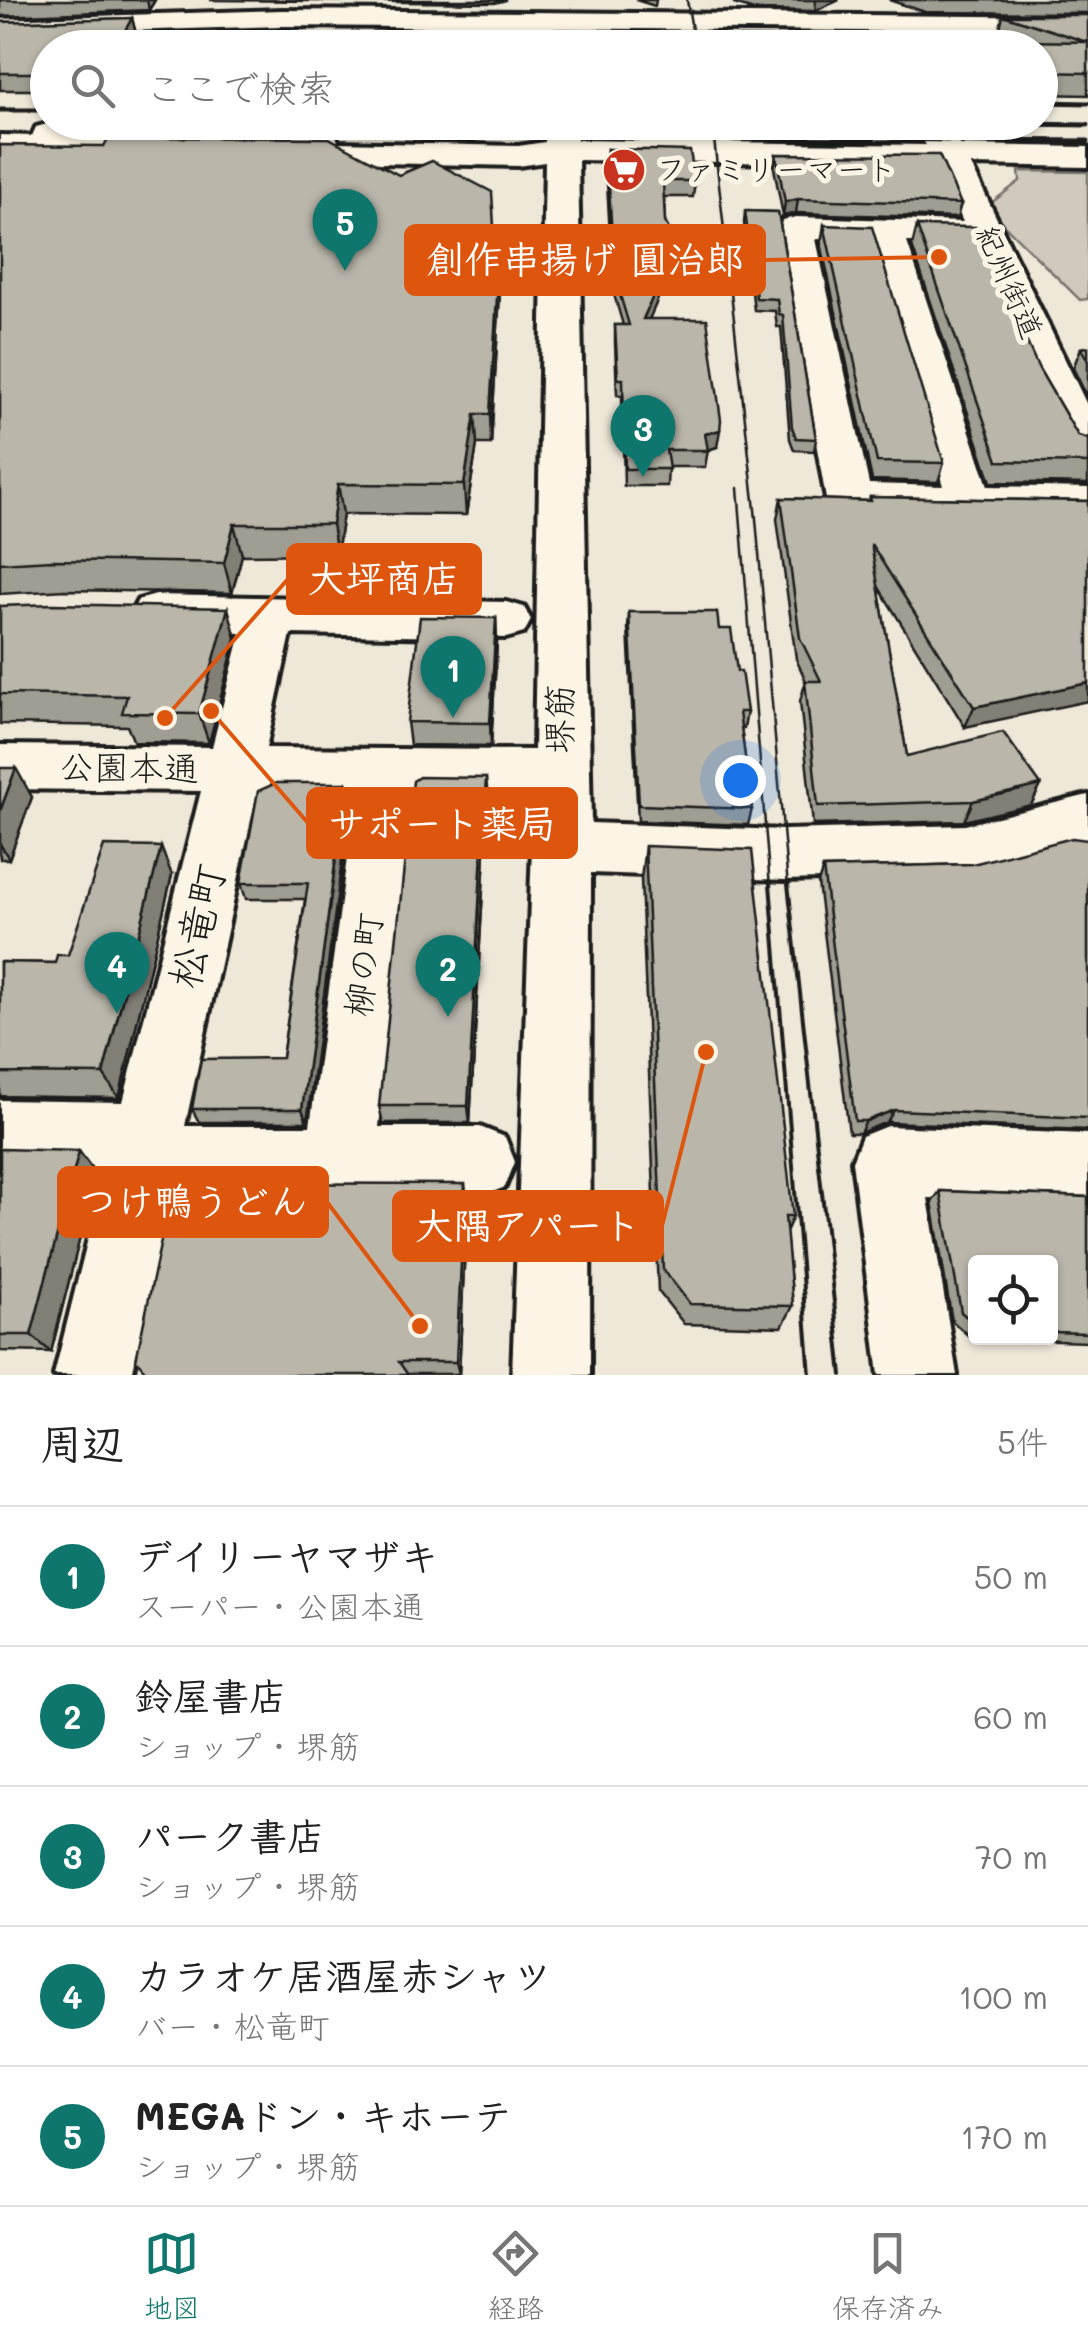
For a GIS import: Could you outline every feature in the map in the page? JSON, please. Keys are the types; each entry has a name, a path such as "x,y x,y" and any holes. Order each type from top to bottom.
{"street":[{"path":"1,31 250,19 284,9 567,29 724,12 876,30"},
{"path":"284,30 876,30 1065,16"},
{"path":"1,31 30,31"},
{"path":"1058,48 1088,49"},
{"path":"0,133 30,134"},
{"path":"404,140 533,140"},
{"path":"0,145 518,156 552,140"},
{"name":"堺筋","path":"551,1375 562,848 560,140"},
{"path":"642,140 950,155 1088,157"},
{"name":"紀州街道","path":"939,140 988,233 1056,388 1088,445"},
{"path":"988,233 796,228 848,498 1088,503"},
{"path":"886,232 970,501"},
{"path":"102,613 506,620"},
{"name":"松竜町","path":"94,1375 147,1149 207,769 242,746 270,615"},
{"name":"公園本通","path":"0,767 560,774"},
{"name":"柳の町","path":"342,1159 387,772"},
{"path":"562,848 785,855 965,850 1088,819"},
{"path":"0,1134 147,1149 480,1162"},
{"path":"918,1375 887,1161 1088,1170"}],"shaded area":[{"path":"1019,171 1088,172 1088,299 1080,300 1004,225 991,203 1020,181"}],"building":[{"path":"1003,15 1088,15 1088,73 1058,72 1058,42 1087,42"},
{"path":"132,18 125,30 30,30 30,73 0,73 0,22"},
{"path":"107,140 333,140 399,175 432,161 492,192 494,226 501,230 490,414 475,414 464,485 338,484 332,524 234,524 224,563 0,563 0,145 104,146"},
{"path":"607,149 690,151 695,181 663,181 665,222 676,243 643,319 707,319 721,420 720,430 705,434 708,450 666,450 669,469 625,469 623,379 618,379 615,325 629,325 614,275"},
{"path":"776,154 939,155 961,204 798,199 785,202"},
{"path":"745,211 778,212 816,439 796,438 792,427 783,315 779,314 777,299 756,298"},
{"path":"824,225 872,227 944,463 877,462"},
{"path":"917,226 975,227 1039,369 1078,436 1088,439 1088,463 998,461"},
{"path":"870,497 1088,501 1088,683 974,707 871,544 907,756 1003,732 1041,785 973,801 818,806 805,681 821,681 800,638 781,498 871,501"},
{"path":"0,606 228,608 199,714 122,713 127,696 0,694"},
{"path":"629,612 717,612 719,629 731,629 747,712 739,712 752,809 639,805"},
{"path":"420,617 496,618 490,723 407,722"},
{"path":"0,768 16,768 0,811"},
{"path":"419,777 486,778 468,1106 379,1106 413,781"},
{"path":"276,783 346,783 302,1109 192,1109 201,1059 282,1058 308,883 241,883 258,791"},
{"path":"1072,838 1088,840 1088,1118 894,1110 855,1121 823,868 973,864"},
{"path":"104,846 161,847 103,1074 0,1073 0,962 55,963 57,955 68,955"},
{"path":"645,846 752,850 793,1216 785,1216 793,1306 690,1304 663,1269"},
{"path":"0,1149 79,1151 31,1335 0,1335"},
{"path":"173,1183 465,1184 456,1362 399,1362 408,1375 149,1375 136,1360"},
{"path":"940,1191 1088,1197 1088,1333 1058,1332 1058,1255 968,1255 968,1318 961,1312"}],"tram line":[{"path":"687,0 692,30"},
{"path":"714,140 756,519 788,887"},
{"path":"738,488 770,887"},
{"path":"770,884 810,1375"},
{"path":"788,884 842,1375"}],"railway":[{"path":"1058,102 1088,103"},
{"path":"0,110 30,110"},
{"path":"1058,125 1088,125"},
{"path":"974,140 1088,141"}],"place":[{"name":"ファミリーマート","path":"624,170"},
{"name":"創作串揚げ 圓治郎","path":"939,257"},
{"name":"MEGAドン・キホーテ","path":"345,271"},
{"name":"パーク書店","path":"643,477"},
{"name":"サポート薬局","path":"211,711"},
{"name":"大坪商店","path":"165,718"},
{"name":"デイリーヤマザキ","path":"453,718"},
{"name":"カラオケ居酒屋赤シャツ","path":"117,1014"},
{"name":"鈴屋書店","path":"448,1017"},
{"name":"大隅アパート","path":"706,1052"},
{"name":"つけ鴨うどん","path":"420,1326"}]}
